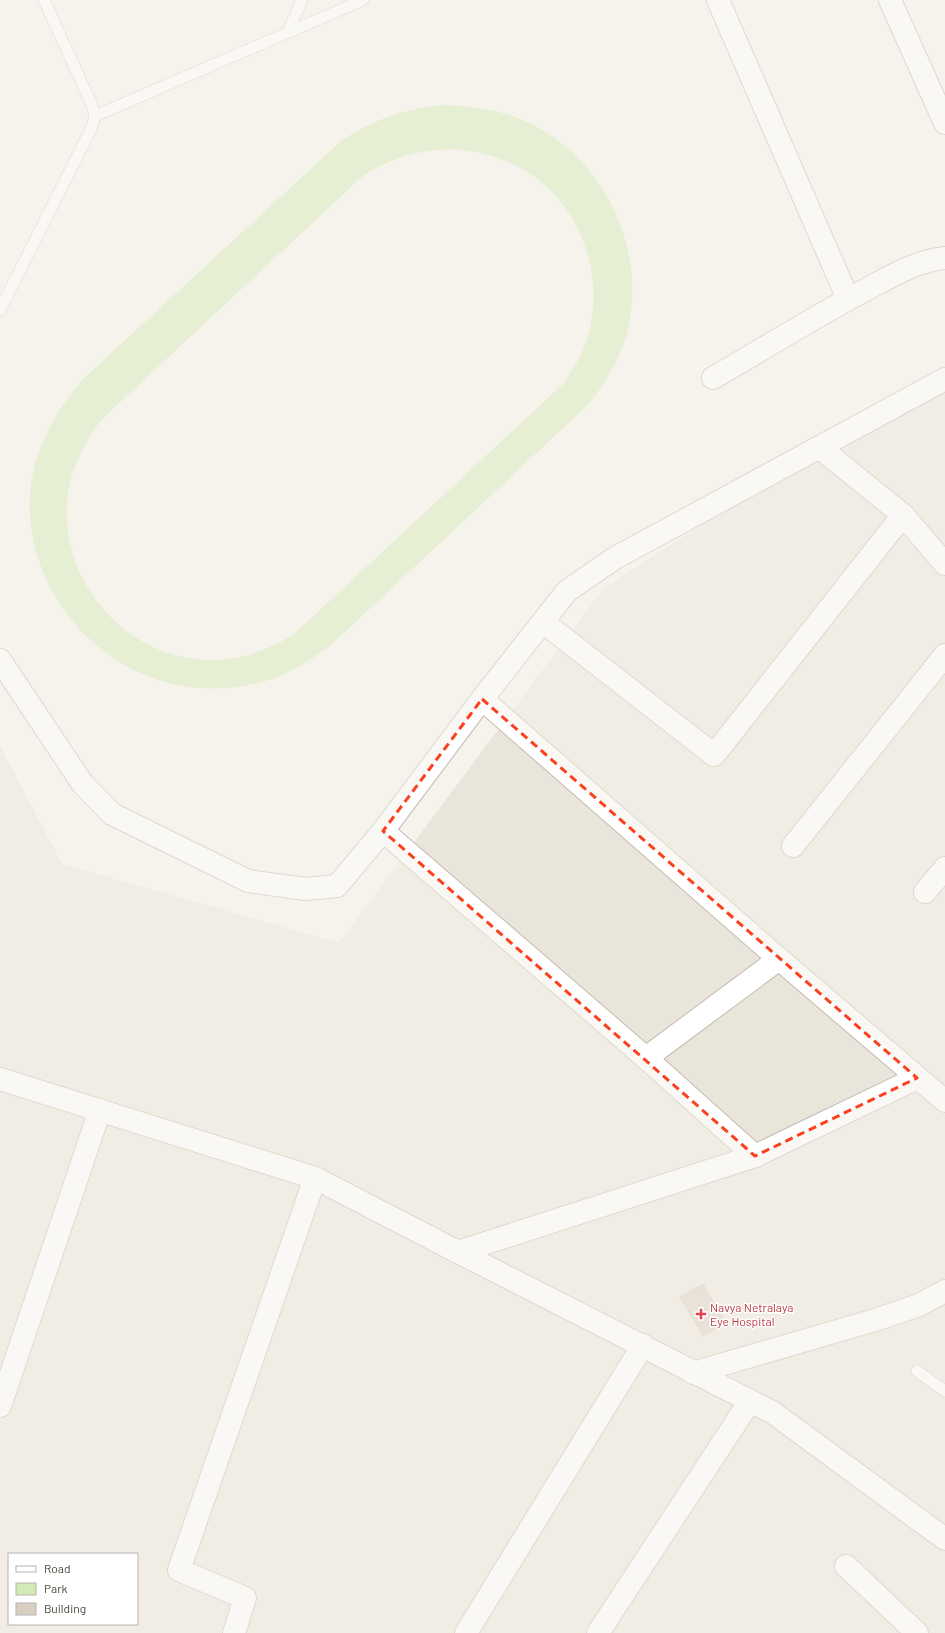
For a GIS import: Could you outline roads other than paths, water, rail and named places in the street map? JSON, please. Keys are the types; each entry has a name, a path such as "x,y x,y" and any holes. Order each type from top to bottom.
{"street":[{"path":"718,0 848,299"},
{"path":"890,0 945,123"},
{"path":"713,378 848,299 917,264 945,258"},
{"path":"0,660 82,783 112,814 248,881 305,889 337,886 383,831 482,699 567,591 615,558 945,378"},
{"path":"819,447 903,515 945,564"},
{"path":"543,622 714,755 903,515"},
{"path":"793,846 945,655"},
{"path":"482,699 779,959 945,1101"},
{"path":"383,831 646,1058 755,1156"},
{"path":"925,892 945,868"},
{"path":"646,1058 779,959"},
{"path":"458,1252 755,1156 917,1078"},
{"path":"0,1079 315,1178 772,1412 945,1539"},
{"path":"0,1406 100,1110"},
{"path":"234,1633 245,1598 179,1570 315,1178"},
{"path":"693,1372 875,1320 919,1305 945,1292"},
{"path":"466,1633 643,1346"},
{"path":"598,1633 750,1401"},
{"path":"846,1566 917,1633"}],"lane":[{"path":"0,310 91,129 95,116 92,105 44,0"},
{"path":"288,32 302,0"},
{"path":"95,116 363,0"},
{"path":"917,1371 945,1390"}],"place":[{"name":"Navya Netralaya Eye Hospital","path":"701,1314"}]}
